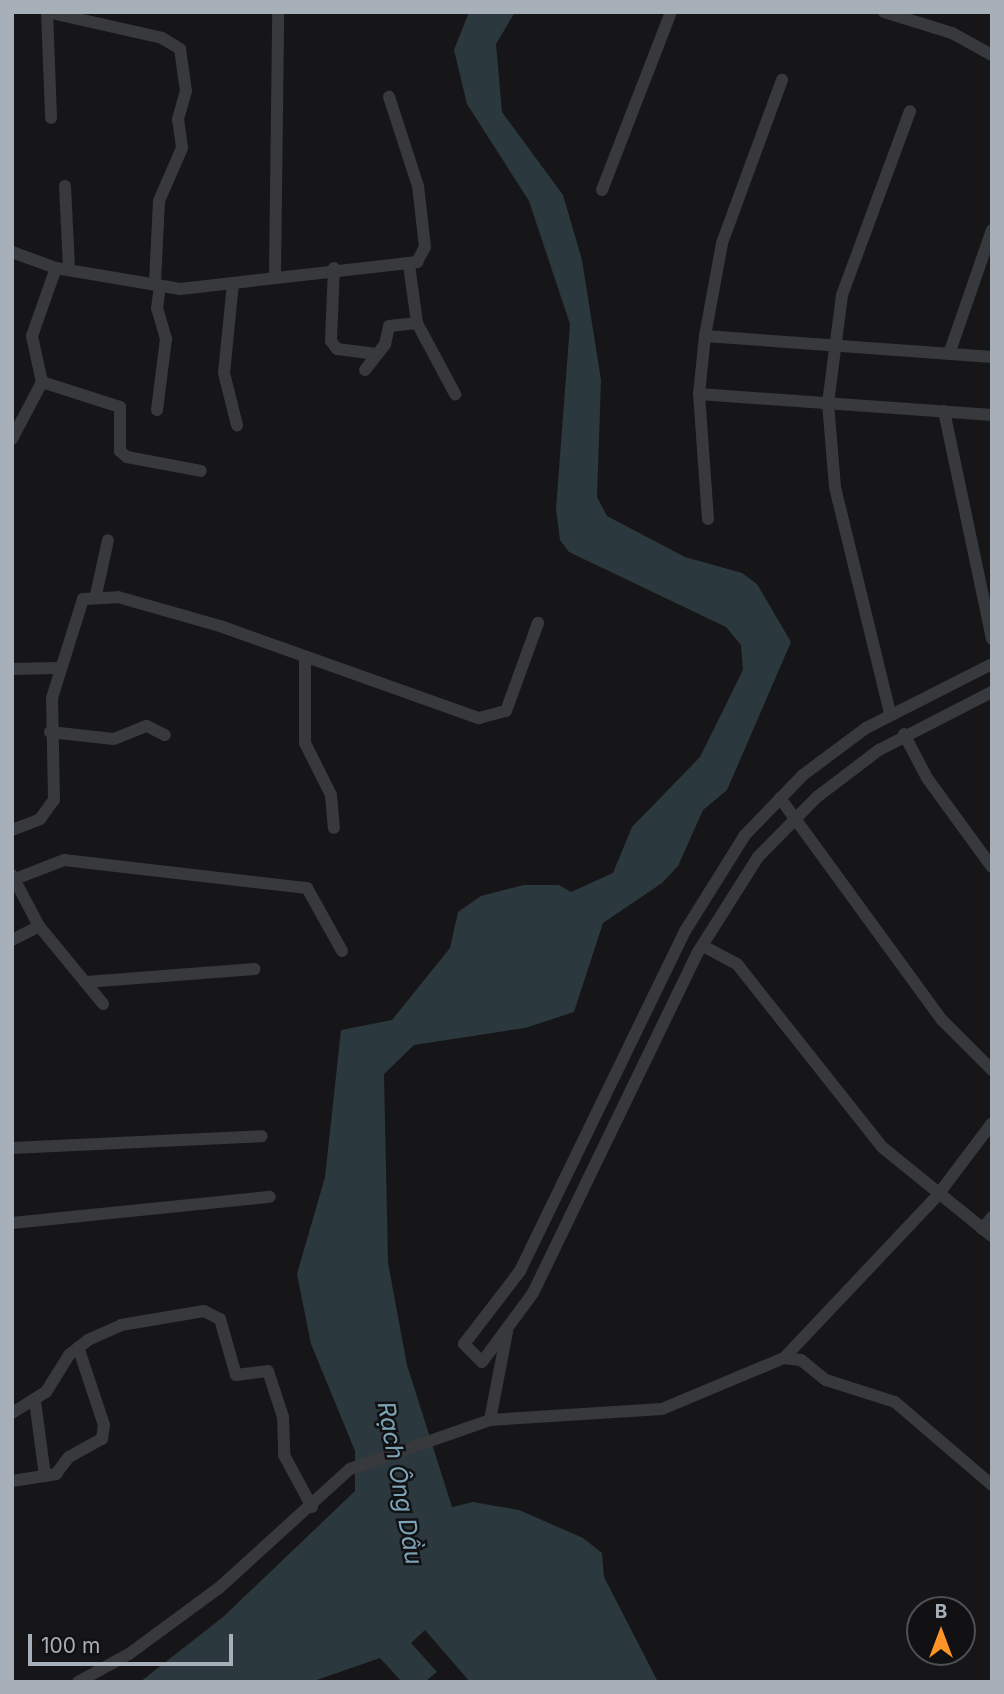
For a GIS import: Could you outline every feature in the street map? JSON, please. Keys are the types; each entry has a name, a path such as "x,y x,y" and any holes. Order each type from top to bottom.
{"street":[{"path":"51,118 47,12 162,38 180,49 186,91 178,119 182,148 159,201 157,308 166,339 157,410"},
{"path":"275,274 278,12"},
{"path":"602,190 671,12"},
{"path":"884,12 952,33 992,55"},
{"path":"708,519 699,394 705,336 722,243 782,80"},
{"path":"12,252 62,269 158,284 233,283 275,274 409,265 425,247 418,186 388,97"},
{"path":"890,713 837,497 828,403 833,345 859,241 910,111"},
{"path":"12,439 42,382 32,335 62,269 65,186"},
{"path":"949,354 992,230"},
{"path":"409,265 417,323 455,394"},
{"path":"334,268 331,341 337,349 377,354"},
{"path":"233,283 224,373 237,425"},
{"path":"365,370 377,354 388,327 417,323"},
{"path":"705,336 992,357"},
{"path":"42,382 120,407 120,451 127,457 201,471"},
{"path":"699,394 992,415"},
{"path":"944,411 992,639"},
{"path":"12,830 40,819 54,800 50,732 58,668 78,607 96,595 108,540"},
{"path":"96,595 220,626 305,658 492,719 506,712 516,692 538,623"},
{"path":"305,658 305,743 331,795 334,828"},
{"path":"992,664 890,713 780,798 745,835 685,931 520,1271 464,1344 482,1362 507,1332 562,1234 702,946 751,866 795,819 904,734 992,692"},
{"path":"12,669 58,668"},
{"path":"50,732 114,739 147,726 165,736"},
{"path":"904,734 992,867"},
{"path":"780,798 942,1020 992,1070"},
{"path":"103,1003 39,926 14,877 64,860 307,888 342,951"},
{"path":"12,940 39,926"},
{"path":"702,946 737,964 860,1122 937,1196 987,1233 992,1217"},
{"path":"86,982 255,969"},
{"path":"78,1682 130,1654 197,1605 312,1507 350,1469 457,1427 490,1420 662,1409 784,1358 937,1196 992,1123"},
{"path":"12,1148 262,1136"},
{"path":"12,1223 270,1197"},
{"path":"541,1227 562,1234"},
{"path":"12,1413 35,1401 78,1347 121,1325 190,1309 220,1319 236,1375 268,1371 283,1417 284,1455 312,1507"},
{"path":"490,1420 507,1332"},
{"path":"12,1481 45,1476 102,1439 104,1424 78,1347"},
{"path":"784,1358 801,1360 826,1380 895,1402 986,1471 992,1485"},
{"path":"35,1401 45,1476"}],"water":[{"name":"Rạch Ông Dầu","path":"469,12 515,12 496,44 502,112 563,195 582,260 601,380 597,497 607,516 685,557 742,573 757,584 791,642 727,790 703,810 678,866 662,883 603,923 574,1012 525,1028 414,1045 384,1074 388,1263 407,1365 452,1507 473,1502 519,1510 583,1538 602,1553 604,1577 658,1682 470,1682 425,1630 411,1643 437,1672 427,1680 402,1682 380,1658 311,1682 140,1682 223,1617 355,1491 355,1451 311,1344 297,1274 325,1177 341,1030 392,1020 450,948 458,912 481,896 524,885 559,885 571,892 613,873 632,827 700,757 743,670 741,645 726,627 569,552 560,540 556,509 570,324 529,201 467,104 454,50"}]}
